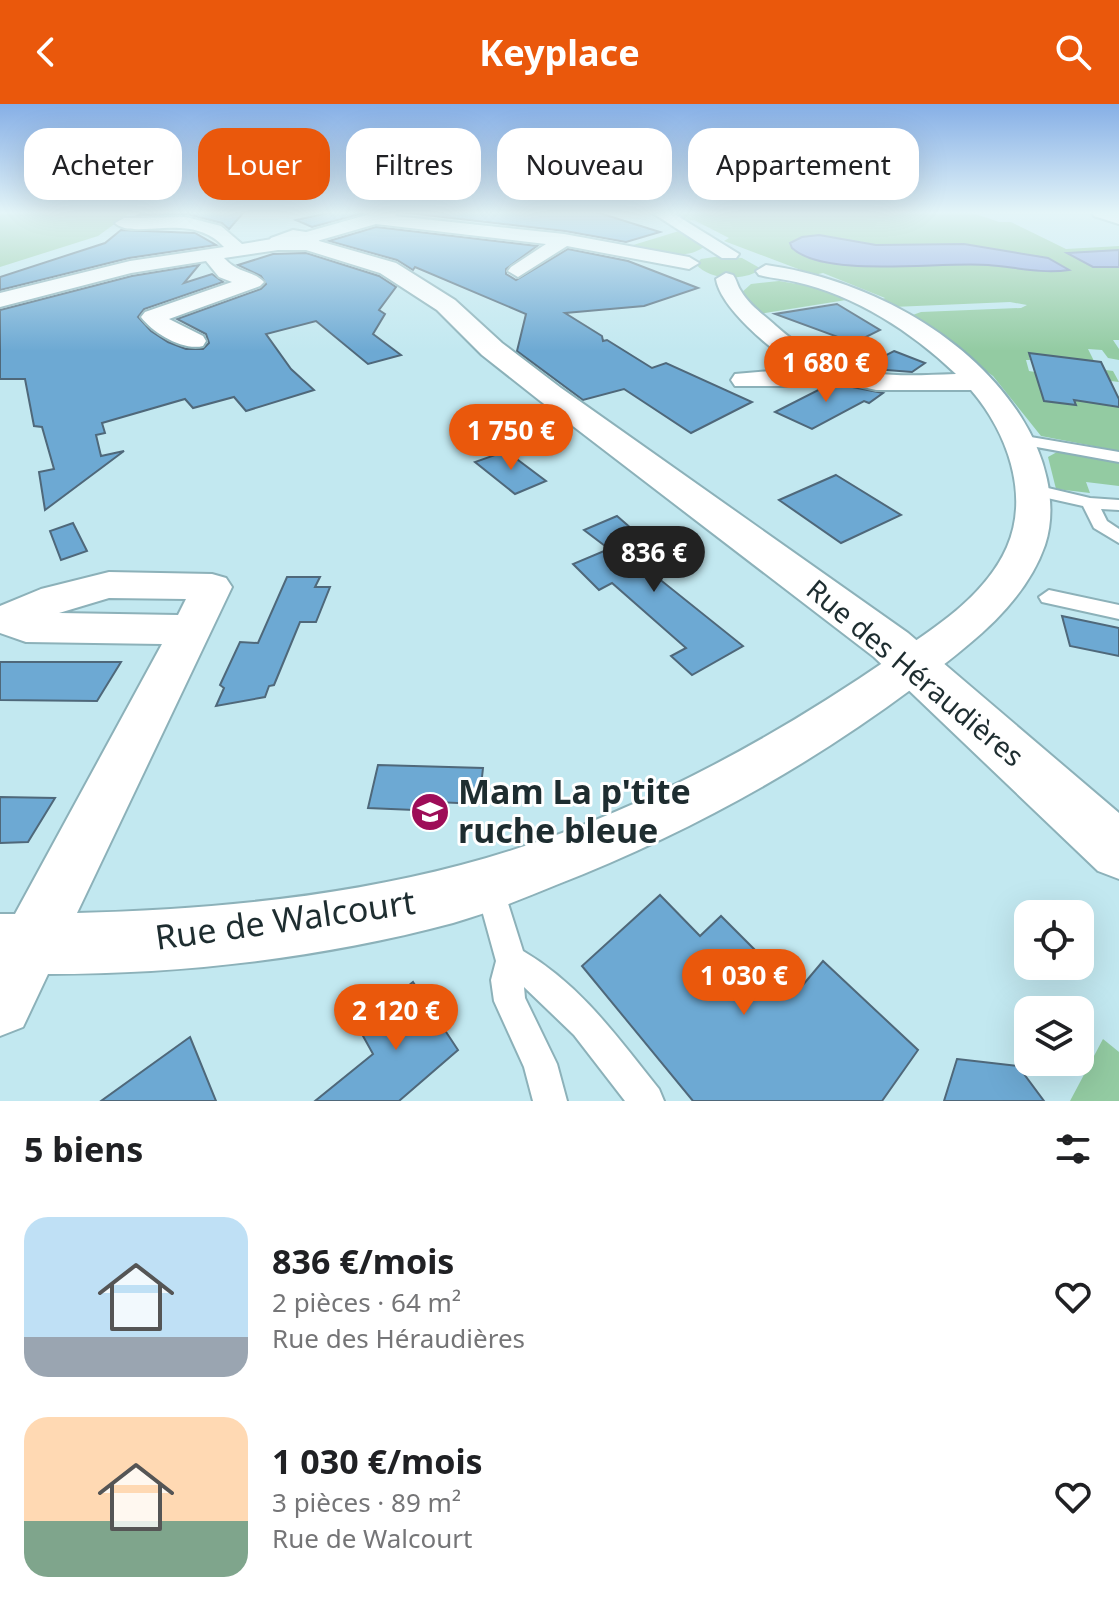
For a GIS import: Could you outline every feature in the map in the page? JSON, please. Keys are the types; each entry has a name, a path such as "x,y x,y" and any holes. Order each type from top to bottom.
{"street":[{"path":"0,300 118,270 184,259"},
{"path":"194,341 153,317 253,282 226,273 214,259"},
{"name":"Rue des Héraudières","path":"358,259 384,267 420,286 446,305 492,349 550,394 824,594 913,665 1119,851"},
{"path":"518,271 537,259"},
{"path":"655,259 711,270"},
{"path":"701,259 772,335 816,367 863,380 981,382"},
{"name":"Rue de Walcourt","path":"15,944 70,945 310,924 447,896 489,882 614,837 724,785 832,724 985,607 1011,573 1027,543 1031,489 1025,452 1009,419 981,382 939,346 883,311 815,281 766,271 754,278 711,270"},
{"path":"744,380 786,378 816,367"},
{"path":"0,1004 15,944 191,630"}],"lane":[{"path":"1019,440 1119,457"},
{"path":"1031,489 1090,503 1119,505"},
{"path":"1090,503 1100,524 1119,537"},
{"path":"1049,597 1119,612"},
{"path":"489,882 511,961 507,980 510,1001 540,1064 550,1101"},
{"path":"511,961 537,974 560,997 647,1101"}],"green space":[{"path":"0,259 27,259 0,267"},
{"path":"701,259 743,259 758,267 758,271 743,276 717,276 696,264"},
{"path":"770,259 1119,259 1119,340 1113,340 1119,349 1119,360 1108,358 1102,350 1088,349 1098,369 1113,371 1119,382 1095,379 1086,360 1029,353 1030,360 1026,360 1029,371 1035,372 1044,401 1075,405 1074,400 1119,404 1119,451 1041,436 993,376 910,316 921,312 1021,308 1027,305 1010,302 893,307 877,301 885,298 823,273 814,275"},
{"path":"779,281 815,287 846,300 759,314 740,294 751,284"},
{"path":"1057,452 1119,463 1119,486 1086,482 1090,493 1056,489 1048,457"},
{"path":"1103,1039 1119,1052 1119,1101 1070,1101 1083,1076 1094,1076 1094,1056"}],"water":[{"path":"814,259 1049,259 1069,270 1038,271 967,264 885,267 830,263"},
{"path":"1077,259 1119,259 1119,267 1093,267"}],"building":[{"path":"57,259 127,259 0,290 0,277"},
{"path":"259,259 324,259 379,276 396,287 379,310 385,314 373,334 401,355 368,364 316,321 266,334 291,369 314,390 246,411 234,397 193,408 185,399 102,423 105,433 96,435 101,456 124,451 45,510 39,472 54,469 42,427 34,426 25,379 0,379 0,310 132,276 199,265 184,283 212,274 223,282 144,309 138,317 151,331 168,342 186,349 203,349 209,343 206,334 177,319 261,289 266,284 261,276 238,265"},
{"path":"392,259 520,259 506,269 506,274 516,280 552,259 616,259 698,288 644,306 565,313 602,336 603,341 607,340 652,368 666,363 752,402 691,433 624,389 583,400 517,351 526,314 415,267 413,270"},
{"path":"837,304 880,330 854,343 775,314"},
{"path":"894,351 925,363 912,372 861,368"},
{"path":"1029,353 1101,362 1119,399 1119,407 1074,400 1076,405 1044,401"},
{"path":"832,383 883,393 869,403 864,401 812,429 775,412"},
{"path":"506,451 546,481 515,494 475,462"},
{"path":"836,475 901,515 841,543 779,500"},
{"path":"617,516 662,555 643,566 743,646 692,675 671,656 686,648 612,583 599,590 573,564 609,549 584,530"},
{"path":"73,523 87,551 61,560 50,531"},
{"path":"287,577 320,577 315,587 330,587 316,622 300,622 274,685 269,686 265,697 216,706 224,688 220,685 240,642 258,643"},
{"path":"1062,616 1119,628 1119,656 1070,646"},
{"path":"0,662 121,662 97,701 0,700"},
{"path":"378,765 483,768 479,804 415,801 414,810 368,808"},
{"path":"0,797 55,798 28,842 0,843"},
{"path":"660,895 700,936 721,916 797,992 823,961 918,1050 882,1101 693,1101 582,966"},
{"path":"413,982 458,1050 399,1101 315,1101 373,1054 358,1027"},
{"path":"190,1037 216,1101 101,1101"},
{"path":"957,1059 1014,1066 1014,1076 1025,1076 1044,1101 944,1101"}],"place":[{"name":"Mam La p'tite ruche bleue","path":"430,812"}]}
